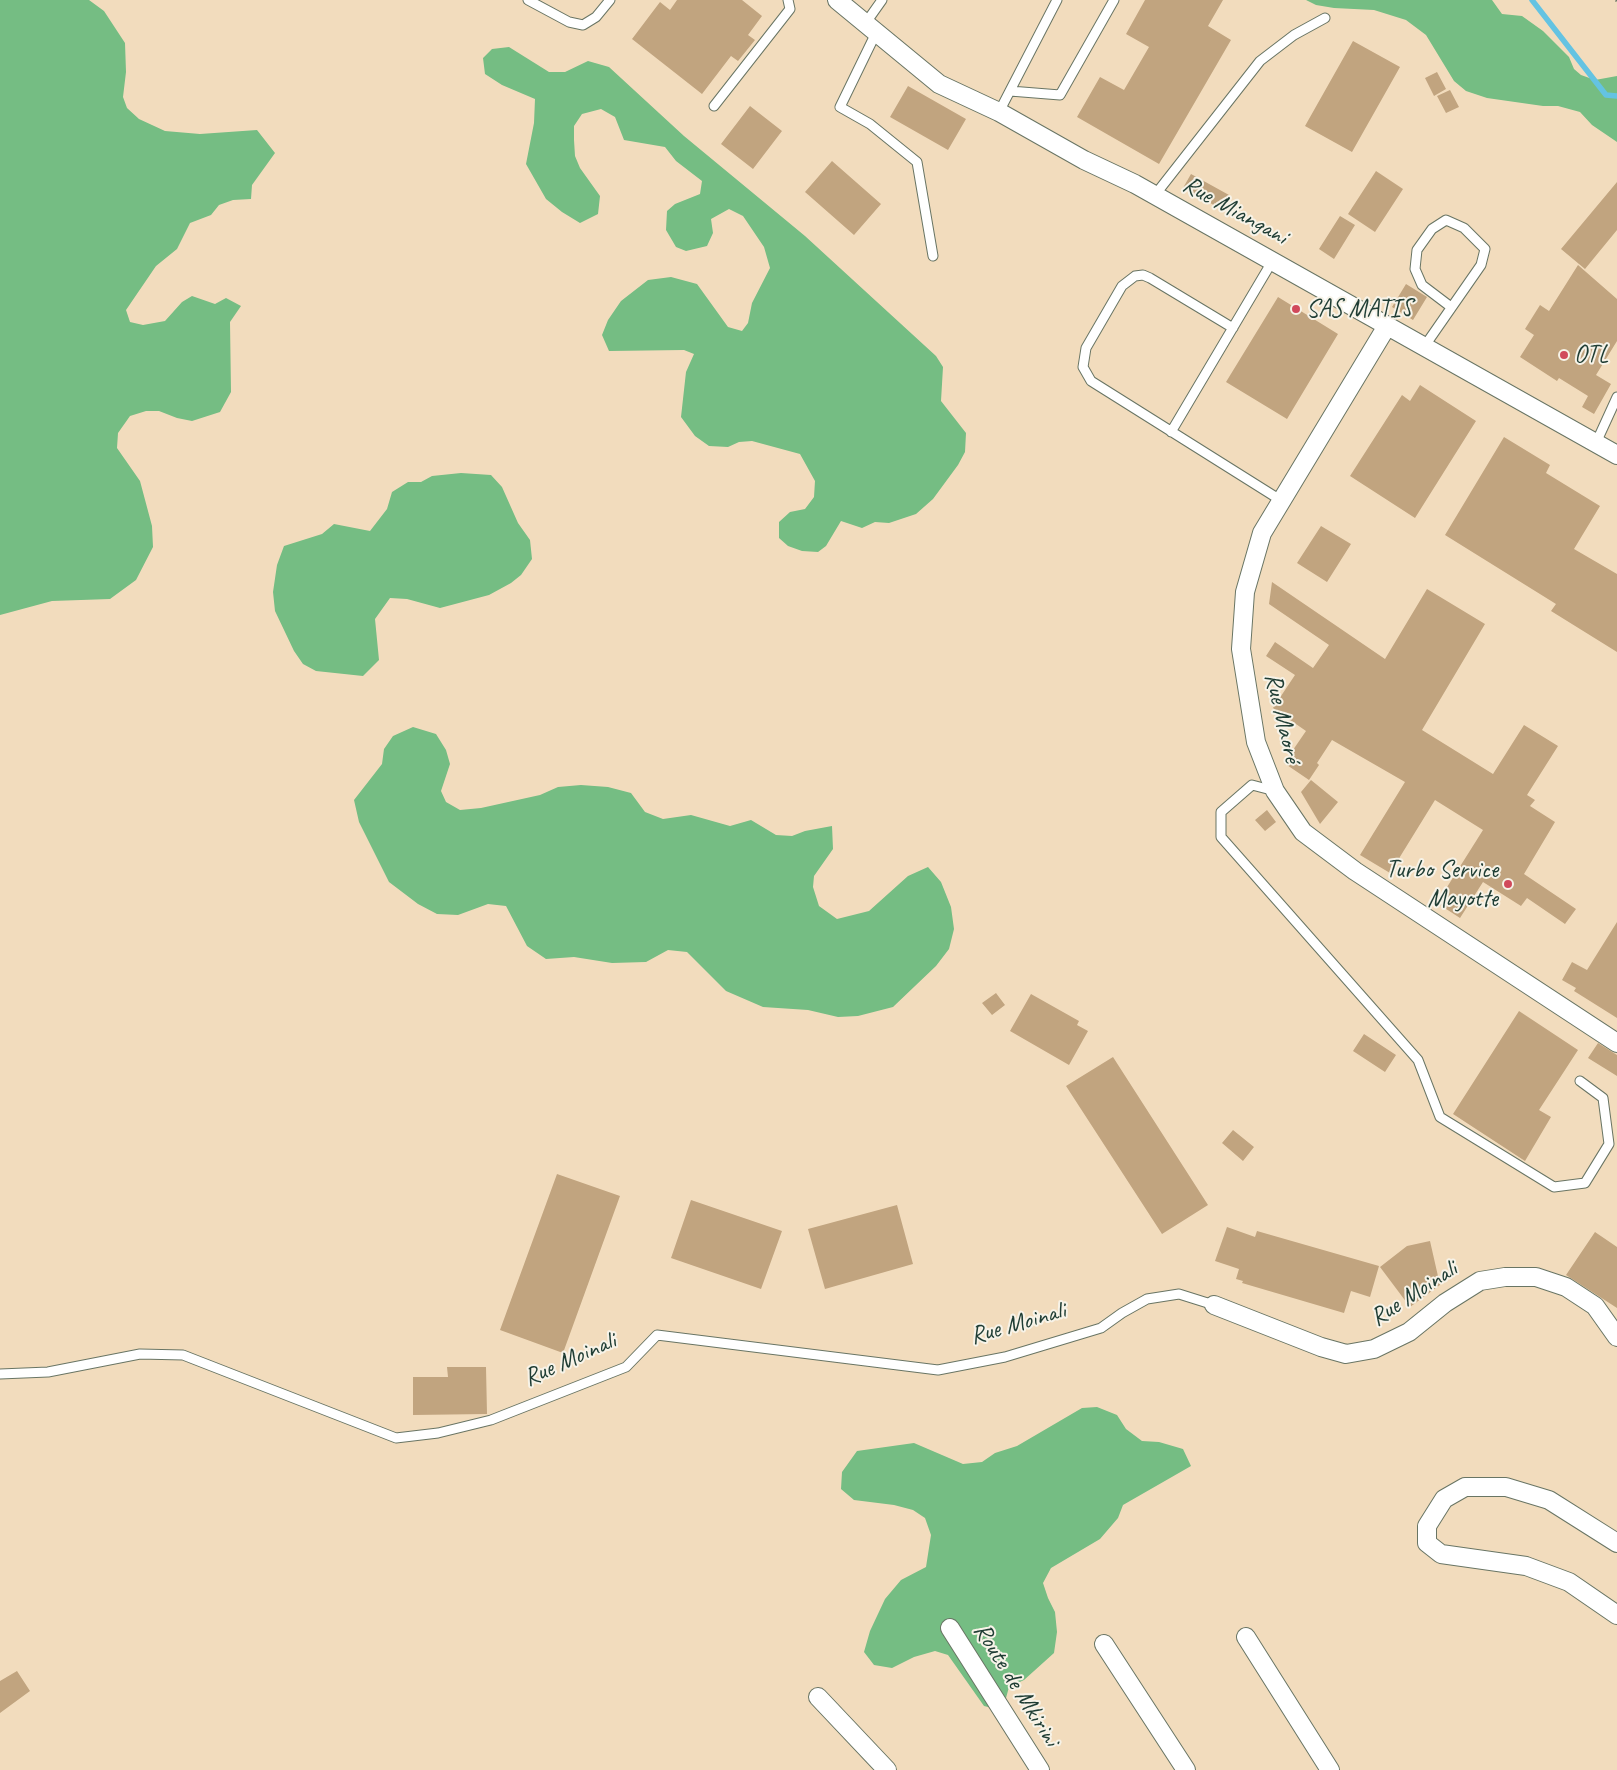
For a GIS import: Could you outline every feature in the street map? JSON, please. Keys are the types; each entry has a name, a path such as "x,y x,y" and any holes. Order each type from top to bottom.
{"street":[{"name":"Rue Miangani","path":"837,0 939,84 999,112 1084,160 1155,195 1617,455"},
{"name":"Rue Maoré","path":"1387,326 1262,534 1245,592 1241,649 1256,742 1275,791 1303,832 1355,871 1617,1043"},
{"name":"Rue Moinali","path":"1214,1305 1321,1347 1346,1354 1374,1349 1409,1332 1445,1302 1480,1281 1505,1277 1536,1277 1566,1287 1595,1306 1617,1337"},
{"path":"1617,1543 1592,1530 1549,1500 1506,1487 1465,1488 1444,1499 1427,1526 1427,1543 1441,1554 1526,1566 1569,1582 1617,1615"},
{"name":"Route de Mkirini","path":"950,1628 1040,1770"},
{"path":"1246,1637 1330,1770"},
{"path":"1104,1644 1186,1770"},
{"path":"818,1697 887,1770"}],"lane":[{"path":"528,0 569,22 583,25 596,17 610,0"},
{"path":"714,106 790,9 788,0"},
{"path":"882,0 840,107 870,124 916,162 933,256"},
{"path":"999,112 1057,0"},
{"path":"1010,91 1060,95 1114,0"},
{"path":"1155,195 1260,61 1294,35 1325,18"},
{"path":"1424,347 1481,265 1485,249 1464,228 1446,220 1432,229 1417,250 1416,269 1422,285 1451,307"},
{"path":"1171,432 1273,260"},
{"path":"1233,328 1143,275 1128,280 1086,348 1082,359 1085,374 1092,381 1171,432 1282,501"},
{"path":"1596,443 1617,396"},
{"path":"1275,791 1252,785 1221,812 1221,837 1418,1060 1440,1117 1554,1187 1585,1183 1609,1144 1603,1098 1580,1081"},
{"name":"Rue Moinali","path":"0,1374 48,1372 140,1354 183,1355 396,1438 438,1433 491,1420 626,1367 657,1336 938,1370 1005,1358 1101,1328 1122,1312 1147,1299 1179,1294 1214,1305"}],"green space":[{"path":"0,0 89,0 104,11 125,43 126,72 123,97 127,108 139,119 165,131 200,134 257,130 275,153 252,185 251,199 233,200 219,205 211,215 190,223 177,249 156,266 126,310 130,322 143,325 165,321 182,302 192,296 215,304 226,298 241,306 230,322 231,392 220,412 192,421 159,411 146,411 130,416 118,433 117,448 140,481 152,526 153,547 136,580 110,599 52,601 0,615"},
{"path":"1306,0 1492,0 1502,14 1522,16 1543,31 1569,57 1574,69 1581,75 1595,80 1617,76 1617,142 1592,125 1580,112 1558,106 1543,106 1487,98 1466,91 1454,81 1426,35 1406,20 1374,10 1334,8 1316,5"},
{"path":"509,47 549,72 565,72 588,61 609,67 684,136 805,236 936,356 943,367 941,401 966,433 965,452 958,465 933,499 916,514 889,523 875,522 862,528 841,521 826,546 818,552 802,551 788,546 779,538 779,522 790,512 805,509 814,497 815,481 800,454 752,441 739,442 728,447 709,446 695,436 681,417 686,372 694,354 684,350 609,351 602,335 608,320 621,301 648,280 671,277 697,284 728,327 742,331 748,323 752,303 770,268 764,247 743,216 729,209 711,219 713,233 707,246 686,251 676,247 666,230 667,211 675,204 700,194 702,181 676,161 665,147 624,140 615,117 601,109 582,114 574,126 575,156 580,168 600,196 598,214 580,223 562,212 546,199 526,164 534,123 535,99 502,85 485,74 483,58 492,49"},
{"path":"461,473 491,475 502,487 518,523 530,540 532,559 521,575 489,595 440,608 407,599 390,598 375,619 379,660 363,676 316,671 303,664 294,651 275,611 273,592 277,565 284,546 322,534 334,524 370,531 387,509 392,492 408,482 421,482 432,476"},
{"path":"413,727 436,734 446,750 450,764 441,791 446,802 460,810 481,808 540,795 558,787 581,785 608,787 631,793 645,812 663,819 691,815 730,826 751,820 776,835 792,836 805,831 832,826 833,849 814,876 813,887 819,906 837,919 869,911 908,876 928,867 941,882 951,907 954,929 949,949 936,966 893,1007 858,1016 838,1017 808,1010 763,1007 726,991 687,952 668,950 646,962 612,963 574,957 546,959 527,946 506,906 488,904 458,915 437,914 418,904 389,882 359,822 354,800 382,764 384,749 393,736"},
{"path":"1097,1407 1117,1415 1126,1429 1142,1441 1159,1442 1183,1449 1191,1466 1123,1505 1118,1518 1100,1539 1051,1568 1043,1583 1055,1612 1057,1632 1054,1653 1024,1680 1009,1687 1006,1698 992,1708 984,1706 948,1655 935,1651 914,1657 892,1668 874,1665 864,1652 870,1631 885,1599 901,1580 926,1567 931,1535 925,1518 913,1510 894,1505 854,1500 841,1489 842,1472 857,1451 914,1443 963,1464 982,1462 995,1453 1017,1446 1082,1408"}],"building":[{"path":"677,0 742,0 762,16 748,35 755,40 738,61 731,56 702,94 632,39 660,2 670,10"},
{"path":"1145,0 1223,0 1208,26 1231,40 1159,164 1077,117 1100,77 1124,90 1149,47 1126,34"},
{"path":"1353,41 1400,67 1352,152 1305,126"},
{"path":"1437,72 1446,89 1434,96 1425,78"},
{"path":"908,86 966,119 948,150 890,117"},
{"path":"1450,90 1459,107 1446,113 1437,96"},
{"path":"750,106 782,131 753,169 721,144"},
{"path":"832,161 881,204 854,235 805,192"},
{"path":"1376,171 1403,189 1375,232 1348,214"},
{"path":"1191,174 1229,195 1221,209 1183,188"},
{"path":"1617,182 1617,230 1585,269 1561,249"},
{"path":"1340,216 1355,225 1334,259 1319,249"},
{"path":"1578,265 1617,299 1617,341 1596,375 1611,384 1594,414 1582,407 1588,396 1559,378 1557,381 1520,357 1534,335 1525,329 1540,305 1549,311"},
{"path":"1406,284 1427,297 1413,320 1392,307"},
{"path":"1278,297 1338,334 1287,419 1226,382"},
{"path":"1420,385 1476,421 1415,518 1350,476 1402,395 1410,401"},
{"path":"1504,437 1550,465 1546,473 1600,506 1574,549 1617,574 1617,652 1551,611 1556,604 1445,535"},
{"path":"1321,526 1351,544 1327,582 1297,563"},
{"path":"1272,582 1385,659 1427,589 1485,624 1422,730 1493,774 1524,725 1558,746 1527,795 1535,800 1530,806 1555,822 1524,874 1576,909 1565,924 1527,898 1521,906 1483,882 1460,918 1437,903 1483,830 1435,800 1390,873 1360,855 1405,782 1332,740 1317,763 1319,765 1309,780 1284,763 1306,731 1273,708 1295,675 1266,656 1275,642 1313,668 1329,645 1269,604"},
{"path":"1311,780 1338,802 1320,824 1301,792"},
{"path":"1267,810 1276,822 1265,831 1255,820"},
{"path":"1617,922 1617,1018 1574,991 1576,988 1562,980 1572,962 1587,970"},
{"path":"996,993 1005,1005 992,1015 982,1003"},
{"path":"1031,994 1079,1021 1077,1025 1088,1031 1069,1065 1010,1031"},
{"path":"1519,1011 1578,1050 1539,1110 1551,1117 1525,1161 1453,1114"},
{"path":"1364,1034 1396,1055 1385,1072 1353,1051"},
{"path":"1598,1043 1617,1055 1617,1076 1588,1058"},
{"path":"1113,1057 1208,1205 1162,1234 1066,1086"},
{"path":"1233,1130 1254,1147 1243,1161 1222,1143"},
{"path":"557,1174 620,1196 563,1353 500,1330"},
{"path":"691,1200 782,1231 761,1289 671,1258"},
{"path":"897,1205 913,1264 825,1289 808,1229"},
{"path":"1227,1227 1255,1237 1257,1231 1379,1266 1370,1297 1351,1291 1344,1313 1242,1283 1243,1281 1236,1279 1239,1269 1215,1261"},
{"path":"1595,1232 1617,1247 1617,1308 1566,1275"},
{"path":"1430,1241 1440,1285 1410,1307 1380,1267 1407,1246"},
{"path":"447,1367 486,1367 487,1414 413,1415 413,1377 448,1377"},
{"path":"17,1671 30,1691 0,1713 0,1681"}],"waterway":[{"path":"1532,0 1606,95 1617,96"}],"place":[{"name":"SAS MATIS","path":"1296,309"},
{"name":"OTL","path":"1564,355"},
{"name":"Turbo Service Mayotte","path":"1508,884"}]}
